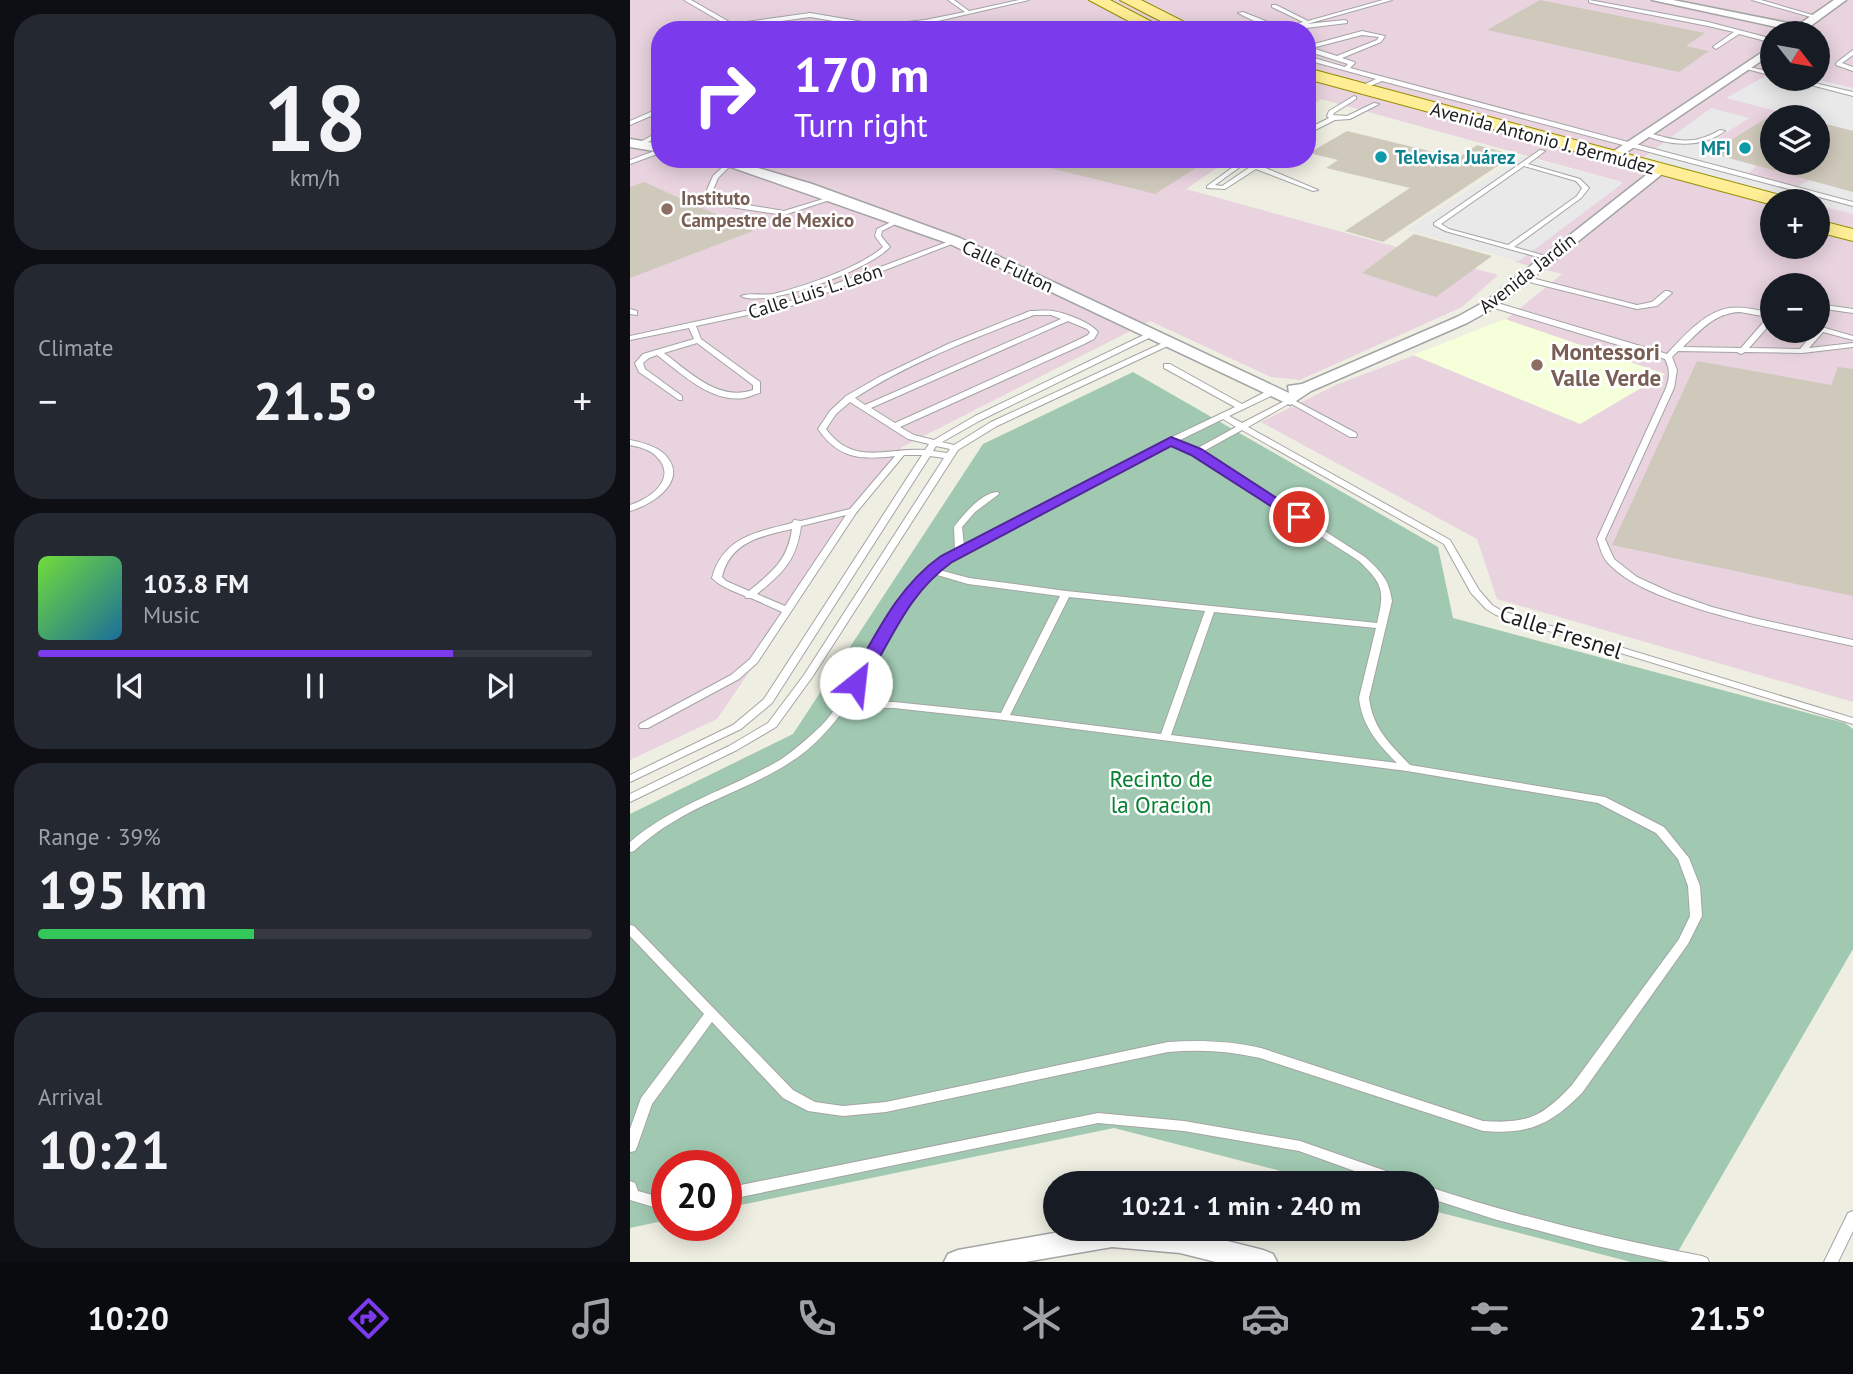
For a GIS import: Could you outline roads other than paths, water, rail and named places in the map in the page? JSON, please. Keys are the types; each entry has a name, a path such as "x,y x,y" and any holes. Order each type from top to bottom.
{"main road":[{"path":"1097,0 1141,21"},
{"path":"1114,0 1135,3 1173,21"},
{"name":"Avenida Antonio J. Bermúdez","path":"1316,77 1357,93 1376,104 1542,151 1660,169 1760,209"},
{"name":"Avenida Antonio J. Bermúdez","path":"1316,86 1431,107 1760,196"},
{"path":"1409,114 1430,116 1472,127 1493,125"},
{"path":"1830,214 1853,220"},
{"path":"1830,229 1853,235"}],"street":[{"path":"1657,0 1760,23"},
{"path":"1811,21 1841,0"},
{"path":"1611,157 1760,57"},
{"name":"Calle Fulton","path":"745,168 955,241 1290,400"},
{"name":"Avenida Jardín","path":"1290,400 1305,388 1451,325 1491,304 1660,169"},
{"name":"Avenida Jardín","path":"1272,392 1305,388"},
{"path":"958,1262 1112,1235 1180,1241 1263,1262"}],"lane":[{"path":"687,0 721,21"},
{"path":"951,0 960,11 971,12 1026,0"},
{"path":"915,21 1001,0"},
{"path":"1274,6 1305,21 1389,0"},
{"path":"1755,0 1816,17"},
{"path":"1775,5 1780,0"},
{"path":"1591,1 1760,38"},
{"path":"1241,13 1260,21"},
{"path":"772,21 810,15 842,21"},
{"path":"1316,25 1345,22"},
{"path":"1716,47 1738,32"},
{"path":"1316,46 1362,33 1382,36 1379,41 1339,57"},
{"path":"1316,51 1353,64 1346,69"},
{"path":"1853,52 1838,64 1853,69"},
{"path":"1316,61 1631,143 1660,169 1853,204"},
{"path":"1745,67 1760,71"},
{"path":"1334,118 1330,116 1331,112 1382,79"},
{"path":"1830,88 1853,94"},
{"path":"1316,127 1334,118 1348,118 1376,104"},
{"path":"630,123 651,114"},
{"path":"1645,134 1688,144 1705,143 1721,131"},
{"path":"634,144 651,137"},
{"path":"1660,169 1688,144"},
{"path":"1542,151 1436,224 1547,258"},
{"path":"630,162 651,154"},
{"path":"1509,247 1579,197 1586,188 1578,180 1522,164"},
{"path":"725,168 715,177 710,190 715,201 724,204 784,214 833,198"},
{"path":"1235,168 1209,187 1223,188 1255,168"},
{"path":"1260,168 1315,190"},
{"path":"745,296 764,297 785,293 873,258 887,247 878,236 879,230 899,220"},
{"name":"Calle Luis L. León","path":"630,338 792,303 955,241"},
{"path":"1524,278 1637,307 1654,304 1668,293"},
{"path":"1491,304 1668,357"},
{"path":"1830,308 1853,311"},
{"path":"1668,357 1725,309 1760,313"},
{"path":"895,426 1091,337 1094,332 1090,327 1052,313 1033,313 897,371 849,398 824,423 822,429 826,437 863,456 877,458 930,449 951,452"},
{"path":"865,408 1069,318"},
{"path":"657,352 724,396 742,396 757,391 757,384 698,340 692,326"},
{"path":"1741,352 1760,331"},
{"path":"1830,332 1853,338"},
{"path":"630,779 718,738 753,717 768,701 930,449 978,418 1153,334"},
{"path":"679,398 639,366 641,359 698,340"},
{"path":"630,798 733,748 772,725 808,676 951,452 994,424 1170,343"},
{"path":"1802,351 1808,343"},
{"path":"1676,349 1802,351 1853,345"},
{"path":"1668,357 1674,372 1673,381 1609,520 1601,539 1601,550 1619,570 1656,591 1731,614 1853,643"},
{"path":"1167,366 1241,407"},
{"path":"630,848 658,826 757,778 807,746 845,704 904,599 931,570 960,552 1171,441 1272,392"},
{"path":"849,398 930,449"},
{"path":"1196,452 1290,400 1353,435"},
{"name":"Calle Fresnel","path":"1223,416 1244,425 1447,542 1461,563 1476,597 1499,613 1853,721"},
{"path":"1171,441 1196,452 1345,547 1377,573 1385,586 1387,601 1364,698 1364,713 1370,727 1407,768"},
{"path":"630,442 659,454 669,475 660,492 630,508"},
{"path":"645,726 735,677 754,661 853,511 901,454"},
{"path":"960,552 958,527 972,510 995,494"},
{"path":"786,610 749,596 717,578 719,565 741,542 754,535 797,522 853,511"},
{"path":"749,596 788,562 794,549 797,522"},
{"path":"931,570 968,581 1066,594 1382,625"},
{"path":"1004,717 1066,594"},
{"path":"1165,738 1210,610"},
{"path":"630,929 710,1016 788,1094 813,1107 833,1110 886,1107 1168,1047 1200,1044 1231,1045 1261,1052 1483,1126 1515,1129 1540,1122 1577,1089 1685,941 1696,916 1694,886 1684,858 1660,830 1601,800 1407,768 1004,717 894,705 845,704"},
{"path":"753,717 772,725"},
{"path":"630,1147 646,1102 710,1016"},
{"path":"742,1191 1098,1118 1184,1126 1300,1146 1370,1171"},
{"path":"630,1187 632,1195 651,1200"},
{"path":"1439,1196 1480,1210 1619,1246 1702,1262"},
{"path":"1831,1262 1835,1248 1853,1217"}],"place":[{"name":"MFI","path":"1745,148"},
{"name":"Televisa Juárez","path":"1381,157"},
{"name":"Instituto Campestre de Mexico","path":"667,209"},
{"name":"Montessori Valle Verde","path":"1537,365"}],"park label":[{"name":"Recinto de la Oracion","path":"1161,792"}]}
